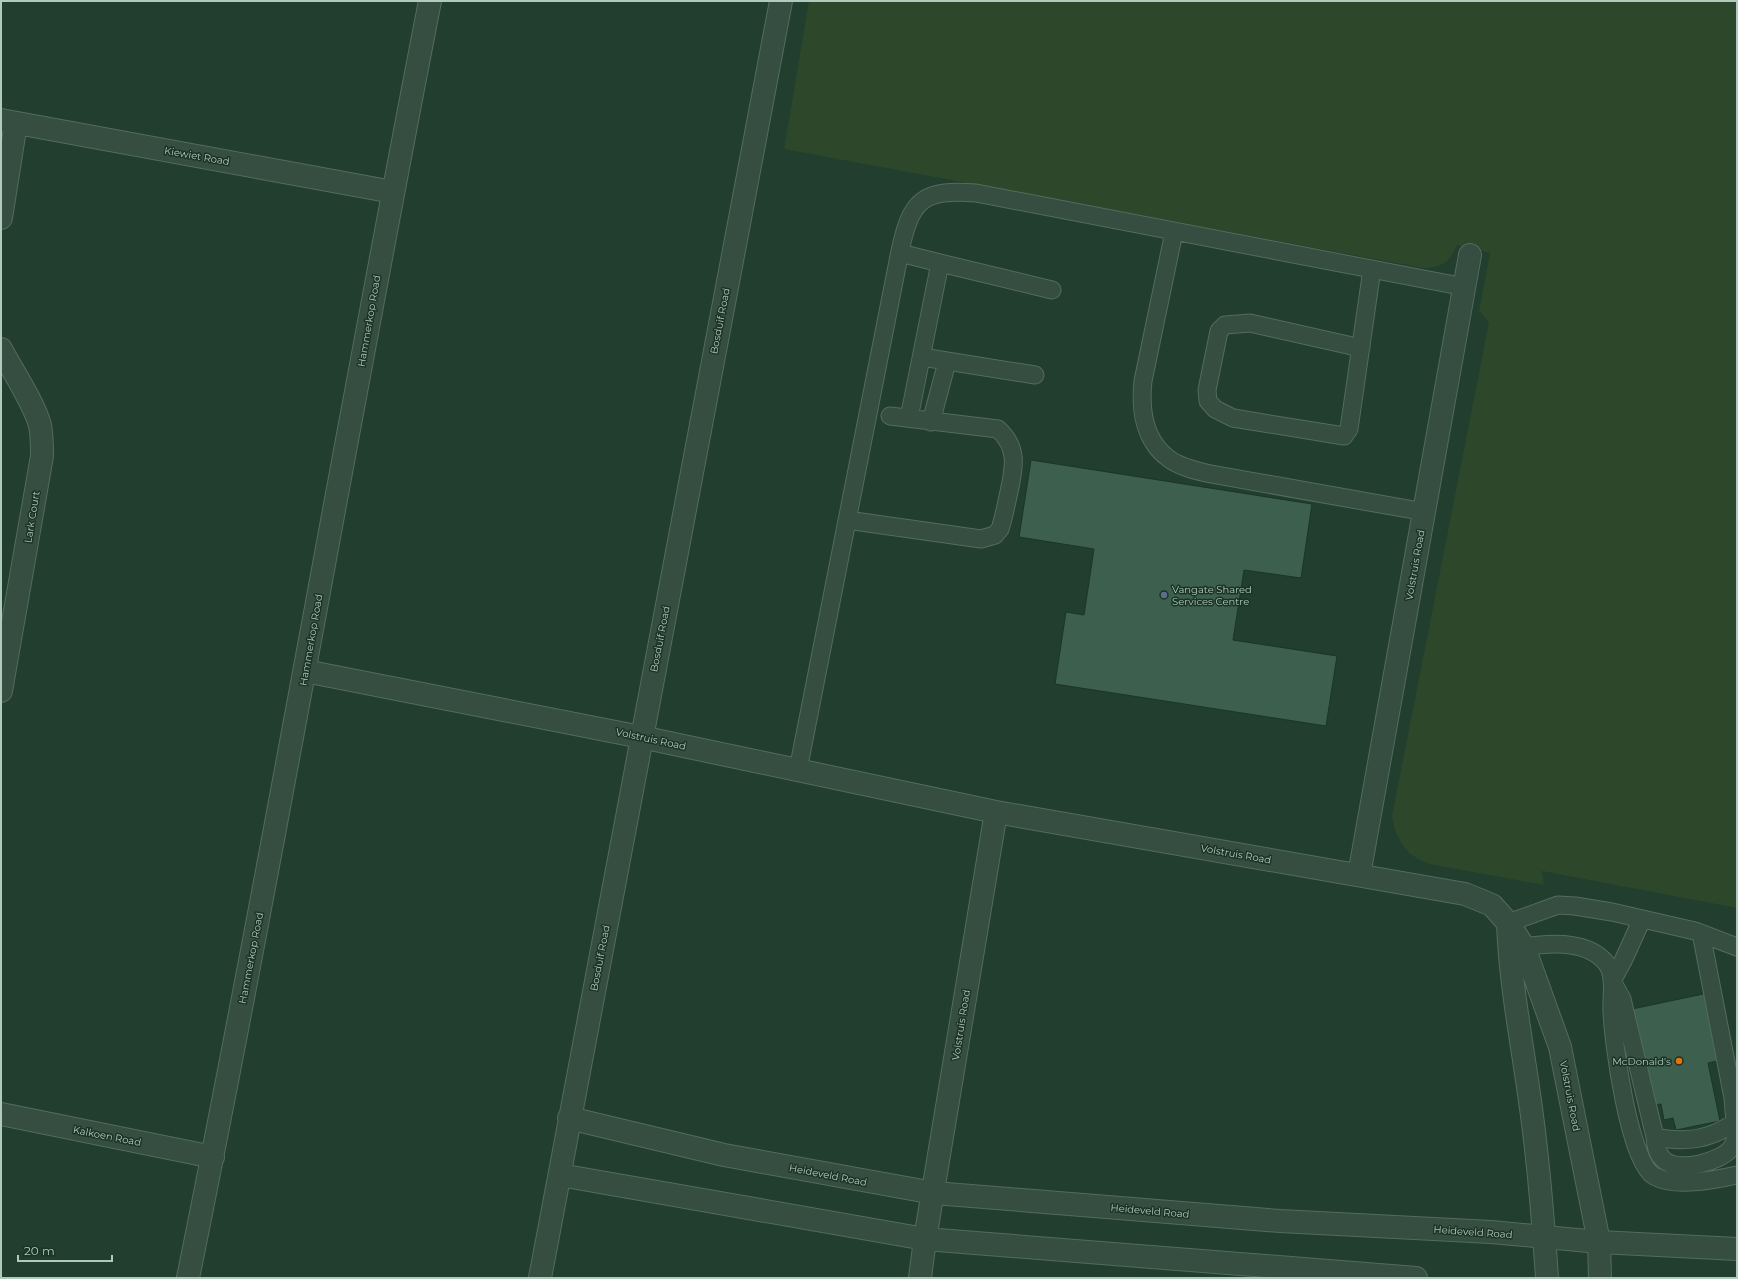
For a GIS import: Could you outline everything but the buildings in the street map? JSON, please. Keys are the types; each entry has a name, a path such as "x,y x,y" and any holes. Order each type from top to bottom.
{"street":[{"name":"Hammerkop Road","path":"188,1278 213,1157 430,1"},
{"name":"Bosduif Road","path":"540,1278 781,1"},
{"name":"Kiewiet Road","path":"8,121 393,192"},
{"path":"1,218 8,121"},
{"name":"Volstruis Road","path":"1359,875 1470,255"},
{"name":"Lark Court","path":"1,350 33,408 42,438 42,456 1,691"},
{"name":"Volstruis Road","path":"305,671 641,737 996,812 1465,894 1492,905 1508,923 1517,948 1560,1047 1599,1242 1600,1278"},
{"name":"Volstruis Road","path":"920,1278 925,1239 934,1193 996,812"},
{"name":"Volstruis Road","path":"1517,948 1515,1005 1540,1174 1547,1278"},
{"name":"Kalkoen Road","path":"1,1114 213,1157"},
{"name":"Heideveld Road","path":"569,1118 724,1155 934,1193 1280,1222 1544,1236 1599,1242 1737,1249"},
{"path":"560,1175 925,1239 1416,1278"}],"lane":[{"path":"798,770 900,251 908,220 918,205 928,198 945,192 976,193 1465,287"},
{"path":"1174,232 1141,397 1145,424 1150,437 1157,448 1168,459 1195,470 1211,474 1424,512"},
{"path":"900,251 908,255 1052,290"},
{"path":"910,418 940,263"},
{"path":"1362,348 1250,323 1225,325 1219,331 1207,390 1208,401 1215,409 1233,418 1344,436 1349,429 1362,348 1372,269"},
{"path":"922,357 1035,376"},
{"path":"931,422 947,362"},
{"path":"847,520 981,539 995,535 1000,529 1014,469 1013,454 1005,436 998,429 890,416"},
{"path":"1508,923 1558,905 1612,912 1642,919 1701,933 1737,947"},
{"path":"1612,981 1642,919"},
{"path":"1612,981 1618,989 1624,1006 1657,1150 1660,1156 1669,1164 1676,1166 1706,1162 1723,1156 1732,1147 1736,1134 1733,1098 1701,933"},
{"path":"1517,948 1570,944 1588,950 1597,955 1608,965 1612,981 1614,1042 1635,1144 1644,1165 1652,1175 1660,1179 1675,1182 1702,1181 1737,1175"},
{"path":"1655,1138 1678,1140 1705,1137 1716,1134 1735,1122"}],"green space":[{"path":"809,1 1737,1 1737,908 1542,871 1544,885 1429,864 1409,853 1401,843 1395,830 1392,816 1489,322 1479,311 1490,253 1457,245 1451,256 1444,263 1435,267 1423,268 784,149"}],"place":[{"name":"Vangate Shared Services Centre","path":"1164,595"},
{"name":"McDonald's","path":"1679,1061"}]}
